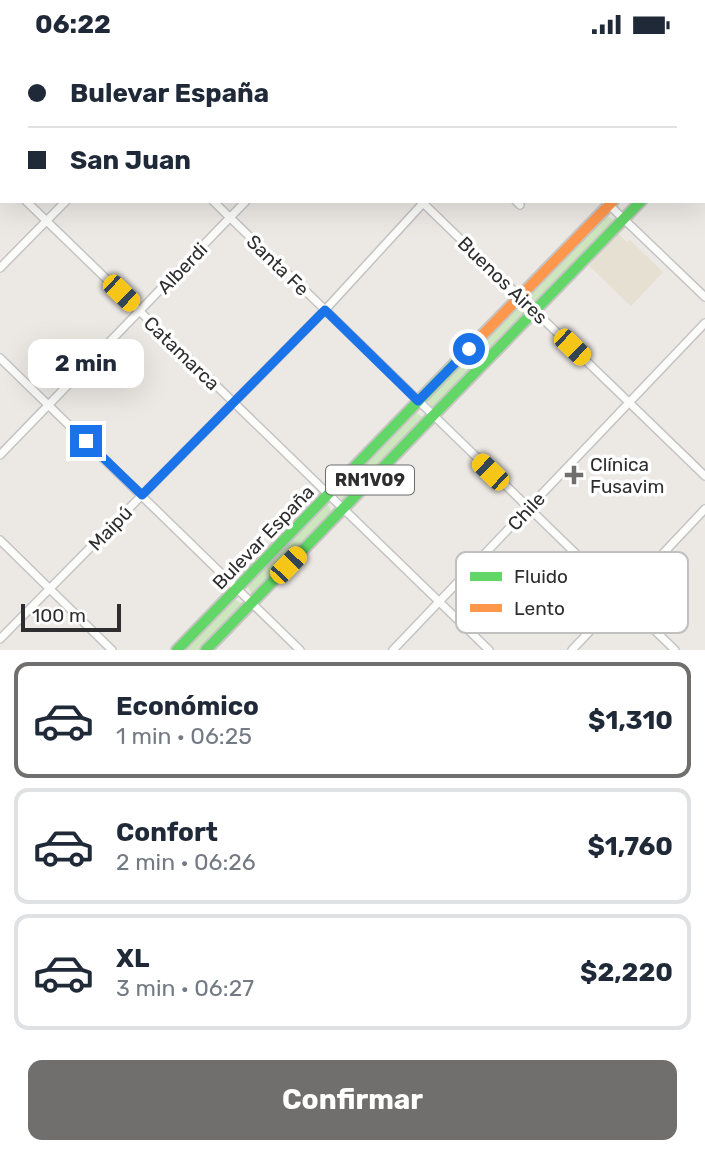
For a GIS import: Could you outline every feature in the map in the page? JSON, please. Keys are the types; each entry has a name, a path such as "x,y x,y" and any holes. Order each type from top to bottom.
{"main road":[{"name":"RN1V09","path":"520,296 608,203"},
{"name":"RN1V09","path":"535,311 639,203"},
{"name":"Bulevar España","path":"177,650 520,296"},
{"name":"Bulevar España","path":"206,650 535,311"}],"street":[{"name":"Catamarca","path":"28,203 456,618"},
{"path":"0,268 64,203"},
{"name":"Santa Fe","path":"215,203 573,552"},
{"name":"Alberdi","path":"0,455 244,203"},
{"name":"Maipú","path":"0,639 325,310 422,203"},
{"name":"Buenos Aires","path":"424,203 705,476"},
{"path":"610,203 705,297"},
{"name":"Chile","path":"487,552 705,323"},
{"path":"0,358 300,650"},
{"path":"665,552 705,509"},
{"path":"0,540 112,650"},
{"name":"Chile","path":"393,650 456,585"},
{"name":"Catamarca","path":"472,633 489,650"},
{"path":"572,650 588,633"},
{"name":"Santa Fe","path":"658,633 675,650"}],"shaded area":[{"path":"619,234 627,242 630,240 663,272 631,306 589,266 598,253"}],"green space":[{"path":"607,216 612,219 611,225 538,301 533,301 529,293"},
{"path":"516,307 524,314 437,406 431,406 428,397"},
{"path":"415,412 422,417 422,421 342,499 337,494 338,490"},
{"path":"325,505 328,505 332,512 255,593 251,593 247,585"},
{"path":"234,599 241,603 241,607 200,650 183,650"}],"traffic: fast":[{"path":"206,650 639,203"},
{"path":"177,650 463,355"}],"traffic: slow":[{"path":"463,355 611,203"}],"place":[{"name":"Clínica Fusavim","path":"574,475"}],"route":[{"path":"86,441 142,495 325,310 418,401 469,349"}]}
